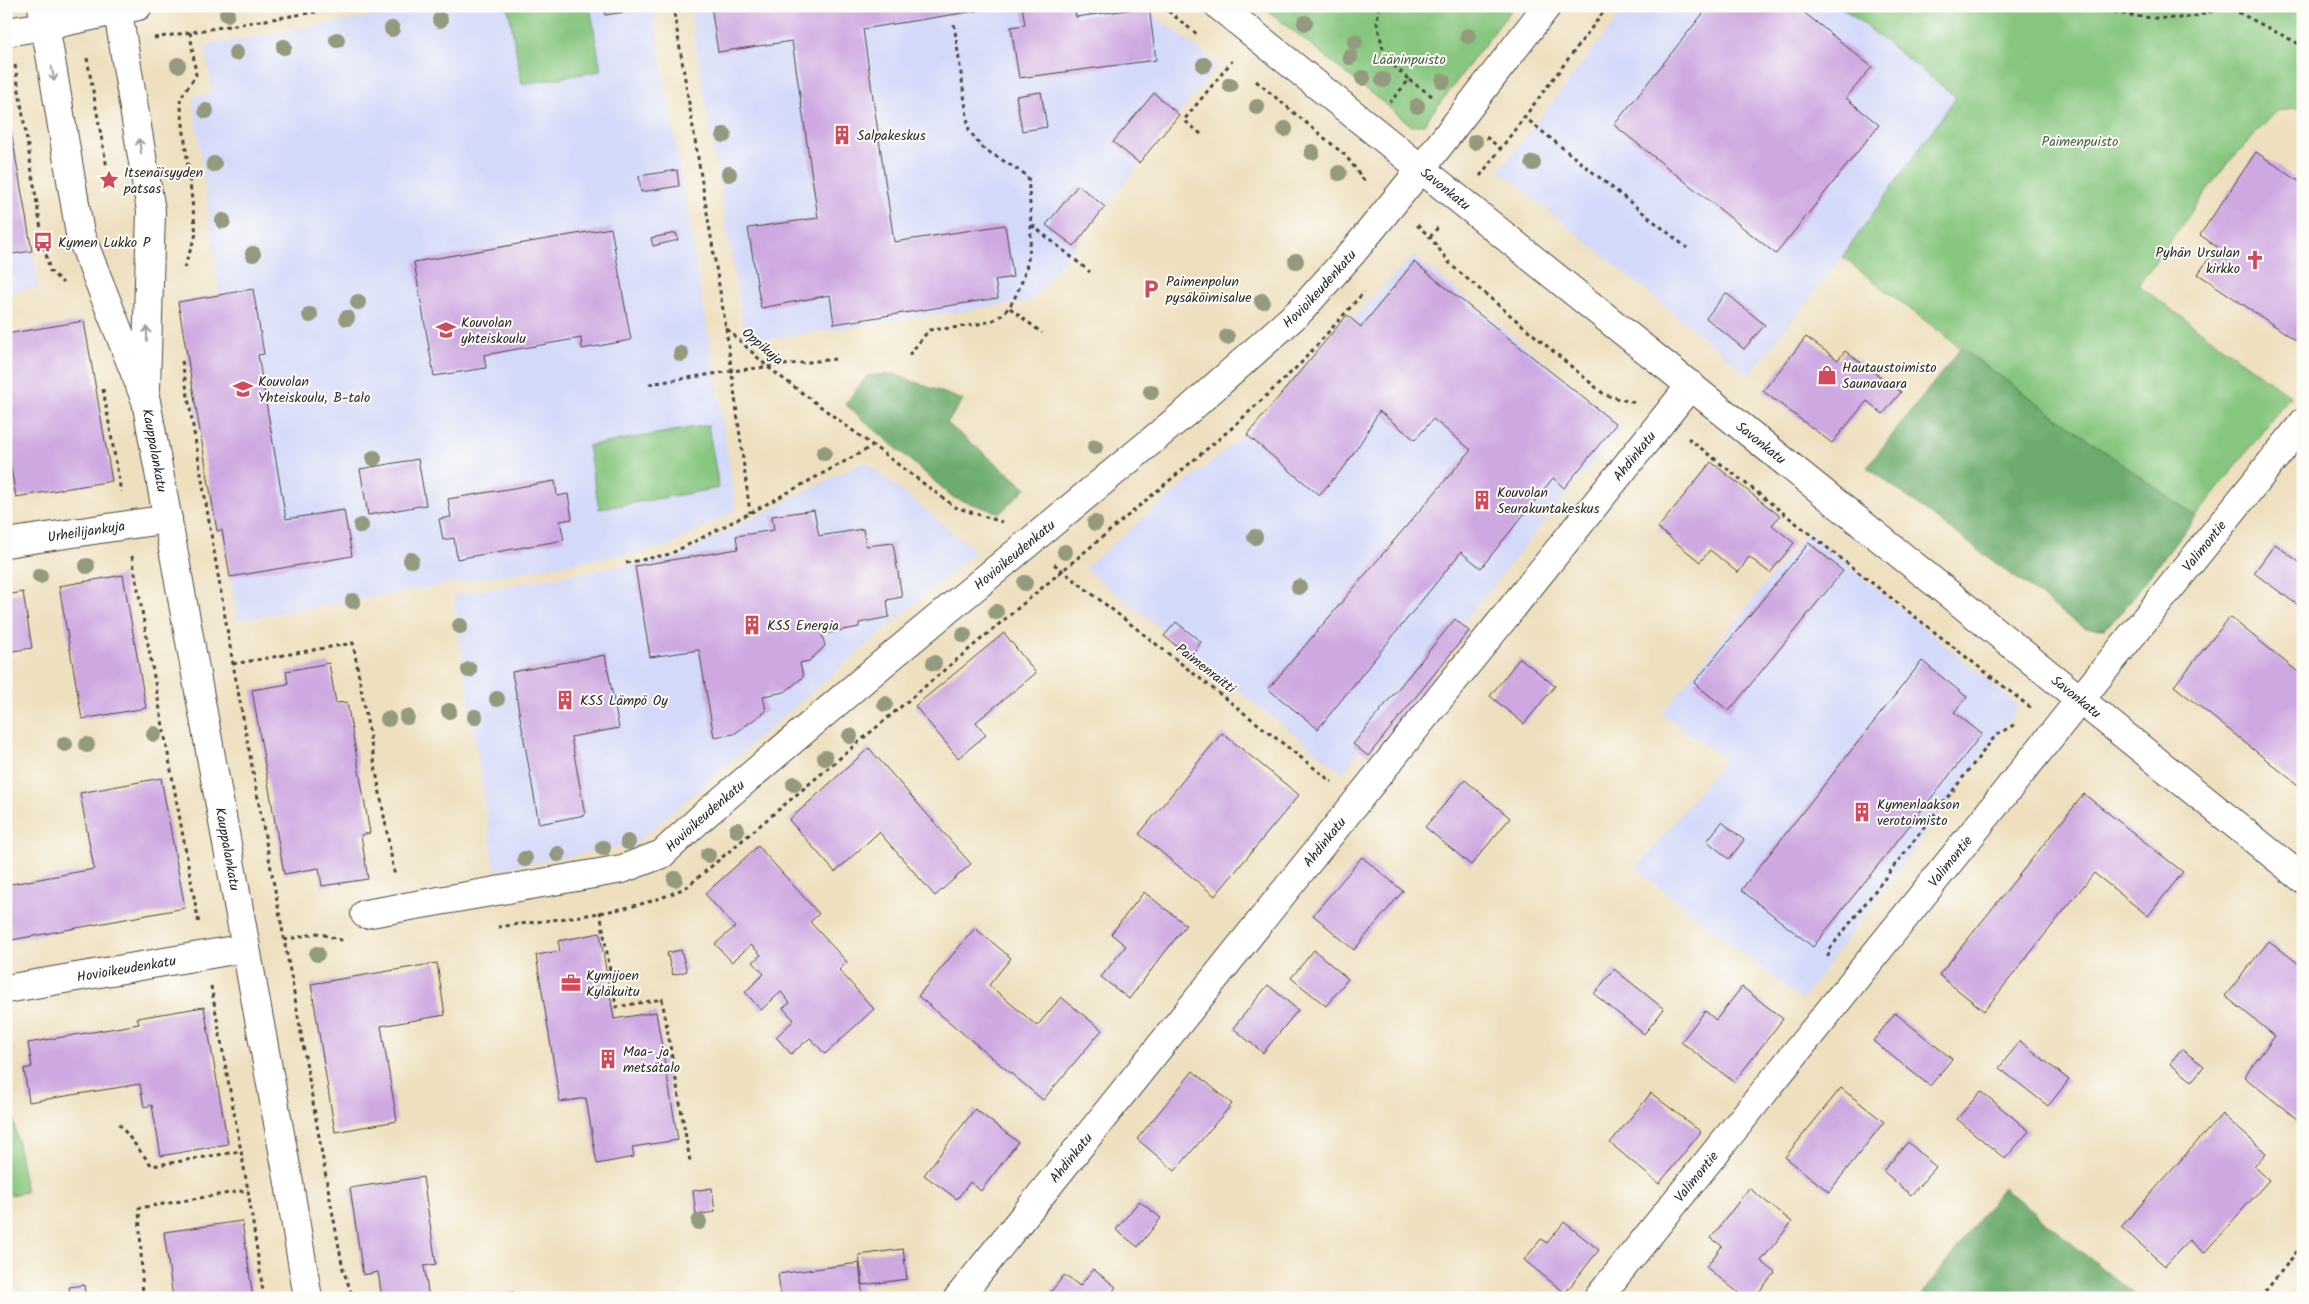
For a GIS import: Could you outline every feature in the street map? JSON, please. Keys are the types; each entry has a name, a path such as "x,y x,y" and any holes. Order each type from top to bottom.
{"street":[{"name":"Savonkatu","path":"1220,6 2303,879"},
{"name":"Hovioikeudenkatu","path":"365,914 622,869 662,854 701,818 881,664 1029,544 1190,409 1300,311 1353,252 1421,169 1547,6"},
{"path":"6,32 43,16 124,8"},
{"name":"Kauppalankatu","path":"124,8 150,211 146,400"},
{"name":"Kauppalankatu","path":"43,16 80,234 146,400 308,1298"},
{"name":"Ahdinkatu","path":"958,1298 1690,385"},
{"name":"Valimontie","path":"1598,1298 2303,423"},
{"name":"Urheilijankuja","path":"6,543 168,519"},
{"name":"Hovioikeudenkatu","path":"6,989 246,948"}],"path":[{"path":"181,277 196,234 180,99 196,75 190,32 353,6"},
{"name":"Oppikuja","path":"673,6 726,328 769,368 955,507 1001,522 1029,544"},
{"path":"1074,7 1081,6"},
{"path":"1162,6 1202,38"},
{"path":"1379,6 1377,23 1384,57 1409,80 1442,102"},
{"path":"1482,173 1523,116 1608,6"},
{"path":"2099,6 2110,11 2158,18 2195,16 2226,6 2303,46"},
{"path":"909,355 929,330 991,321 1010,308 1025,277 1031,252 1032,224 1028,176 981,147 969,130 954,24"},
{"path":"85,52 107,168"},
{"path":"1224,55 1239,67"},
{"path":"1201,134 1184,120 1232,61"},
{"path":"1254,80 1346,156 1370,187"},
{"path":"1387,107 1409,80"},
{"path":"1523,116 1687,248"},
{"path":"1485,137 1500,148"},
{"path":"1032,224 1090,272"},
{"path":"1419,226 1430,237 1451,265 1605,395 1638,404"},
{"path":"1010,308 1042,333"},
{"path":"726,328 750,513"},
{"path":"180,351 233,664 290,968 326,1177 343,1269 353,1298"},
{"path":"649,384 732,371 835,359"},
{"path":"1686,436 2036,712"},
{"path":"626,563 670,554 873,446"},
{"name":"Paimenraitti","path":"1062,570 1335,784"},
{"path":"233,664 353,643 400,908"},
{"path":"600,911 616,1007 662,999 690,1161"},
{"path":"119,1124 152,1166 241,1151"},
{"path":"143,1298 140,1208 248,1190"},
{"path":"2260,1298 2303,1244"}],"shaded area":[{"name":"Kouvolan yhteiskoulu","path":"433,6 652,6 718,390 736,510 667,547 238,620 222,530 217,531 182,304 220,297 193,97 212,93 205,45"},
{"path":"689,6 1143,6 1218,65 1031,301 746,342"},
{"path":"1627,6 1840,6 1956,97 1842,257 1749,375 1499,170"},
{"path":"6,96 39,287 6,293"},
{"path":"1413,255 1622,425 1343,773 1084,568 1242,436"},
{"path":"865,461 976,551 635,844 495,870 453,595 678,556"},
{"path":"1807,531 2019,706 1802,1000 1636,869 1725,759 1662,714"}],"green space":[{"path":"508,6 590,6 601,71 522,84"},
{"name":"Lääninpuisto","path":"1262,6 1514,6 1424,124 1412,126"},
{"name":"Paimenpuisto","path":"1840,6 2303,6 2303,108 2277,111 2224,167 2138,285 2290,396 2196,517 1961,348 1842,257 1956,97"},
{"path":"1961,348 2196,517 2119,615 2104,629 2085,628 2071,619 1867,467"},
{"path":"894,374 963,400 947,423 1026,488 1000,513 954,498 845,404 867,376"},
{"path":"708,425 719,488 599,509 588,446"},
{"path":"6,1075 26,1192 6,1196"},
{"path":"2003,1187 2138,1298 1919,1298"}],"building":[{"path":"604,6 624,6 625,12 605,15"},
{"name":"Salpakeskus","path":"711,6 1006,6 863,29 894,242 1005,225 1013,277 995,280 998,298 834,324 830,295 761,308 748,228 818,218 792,41 718,52"},
{"path":"1022,6 1074,6 1076,17 1149,7 1156,60 1019,78 1011,27 1025,25"},
{"path":"1709,6 1796,6 1872,67 1846,98 1879,125 1776,254 1614,125"},
{"path":"1041,92 1047,127 1022,131 1016,96"},
{"path":"1154,93 1179,115 1139,163 1113,142"},
{"path":"6,102 32,251 6,255"},
{"name":"Pyhän Ursulan kirkko","path":"2256,152 2303,184 2303,345 2198,274 2217,247 2200,235"},
{"path":"677,170 679,186 641,192 639,176"},
{"path":"1078,185 1105,207 1074,246 1046,225"},
{"path":"611,228 631,340 582,349 581,338 484,355 486,368 434,376 414,262"},
{"path":"676,233 678,240 653,246 651,238"},
{"name":"Kouvolan Seurakuntakeskus","path":"1414,262 1616,424 1564,488 1553,478 1481,568 1461,552 1318,729 1268,689 1471,450 1433,419 1415,440 1379,411 1345,466 1319,495 1247,435 1347,315 1361,327"},
{"path":"253,289 264,354 258,355 286,519 344,510 352,556 230,577 222,530 217,531 178,302"},
{"path":"1726,293 1765,325 1744,349 1706,318"},
{"path":"84,321 112,481 16,497 6,439 6,334"},
{"name":"Hautaustoimisto Saunavaara","path":"1806,337 1838,360 1845,351 1901,392 1883,414 1867,401 1832,443 1763,391"},
{"path":"418,459 426,505 368,515 360,469"},
{"path":"1711,462 1780,516 1772,525 1794,543 1770,573 1749,557 1738,573 1710,550 1700,562 1658,528"},
{"path":"555,481 557,496 568,494 572,519 560,521 564,540 457,559 454,538 443,540 439,519 451,517 448,499"},
{"name":"KSS Energia","path":"814,510 819,536 863,529 866,546 893,543 902,597 887,600 889,617 859,623 859,627 822,634 825,646 809,661 800,663 803,677 785,692 763,696 766,711 734,734 714,737 699,650 650,657 635,566 738,549 736,536 774,530 772,516"},
{"path":"1809,543 1843,571 1729,711 1694,683"},
{"path":"2275,544 2303,565 2303,609 2254,573"},
{"path":"123,575 146,708 82,719 59,586"},
{"path":"23,592 32,648 6,652 6,595"},
{"path":"2230,617 2303,676 2303,789 2174,686"},
{"path":"1455,619 1469,631 1368,756 1353,744"},
{"path":"1176,622 1201,642 1190,657 1164,636"},
{"path":"1004,633 1036,673 976,722 986,735 958,758 915,706"},
{"name":"KSS Lämpö Oy","path":"605,655 619,728 571,737 585,815 539,824 512,672"},
{"path":"1520,658 1555,686 1524,724 1490,696"},
{"name":"Kymenlaakson verotoimisto","path":"1922,661 1967,697 1954,712 1982,734 1813,947 1741,890"},
{"path":"329,663 336,703 347,702 370,833 361,835 368,879 322,886 319,868 284,874 252,690 288,684 286,671"},
{"path":"1222,733 1299,795 1215,896 1139,834"},
{"path":"869,748 971,864 935,896 879,832 835,872 789,820"},
{"path":"161,778 185,908 6,941 6,885 94,869 80,793"},
{"path":"1465,780 1510,818 1471,865 1425,827"},
{"path":"2084,794 2183,872 2148,916 2094,873 1984,1011 1939,975"},
{"path":"1722,822 1744,840 1729,859 1707,841"},
{"path":"758,846 819,914 810,922 847,962 839,970 874,1009 825,1054 810,1038 791,1054 776,1037 794,1020 783,1008 790,1003 781,992 761,1010 745,992 764,974 753,962 761,955 751,945 732,962 715,944 735,927 705,894"},
{"path":"1362,857 1403,891 1354,950 1313,915"},
{"path":"1144,892 1186,925 1129,999 1101,977 1126,946 1111,934"},
{"path":"975,928 1011,958 989,985 1037,1026 1061,997 1102,1030 1043,1100 918,996"},
{"name":"Maa- ja metsätalo","path":"600,933 614,1019 656,1012 678,1140 632,1147 634,1157 597,1164 586,1098 560,1102 536,955 560,951 558,941"},
{"path":"2269,941 2303,967 2302,1123 2244,1077 2275,1036 2225,996"},
{"path":"681,950 687,971 673,975 667,953"},
{"path":"1314,950 1348,979 1326,1006 1291,978"},
{"path":"437,963 445,1015 381,1026 397,1121 335,1132 311,984"},
{"path":"1614,969 1664,1009 1644,1034 1594,994"},
{"path":"1268,985 1298,1010 1263,1053 1233,1028"},
{"path":"1742,987 1783,1019 1734,1082 1681,1042 1705,1011 1716,1020"},
{"path":"204,1007 228,1144 161,1156 152,1105 144,1107 140,1084 29,1102 24,1069 32,1067 28,1043 139,1024 137,1018"},
{"path":"1895,1013 1952,1059 1930,1086 1873,1041"},
{"path":"2020,1041 2069,1080 2048,1106 1999,1068"},
{"path":"2181,1049 2204,1066 2192,1081 2170,1064"},
{"path":"1193,1071 1232,1104 1175,1171 1137,1139"},
{"path":"1841,1088 1884,1122 1829,1192 1785,1157"},
{"path":"1981,1091 2029,1131 2005,1159 1957,1119"},
{"path":"1651,1093 1701,1132 1659,1184 1610,1143"},
{"path":"975,1109 1018,1142 981,1191 970,1182 957,1199 924,1175"},
{"path":"2222,1114 2266,1153 2254,1166 2269,1180 2204,1253 2189,1240 2165,1266 2121,1227"},
{"path":"1908,1142 1936,1167 1911,1195 1883,1171"},
{"path":"423,1177 436,1264 424,1266 429,1298 382,1298 378,1272 363,1275 350,1188"},
{"path":"712,1188 715,1212 696,1215 693,1191"},
{"path":"1749,1188 1792,1222 1761,1261 1775,1272 1754,1298 1745,1298 1706,1267 1722,1246 1711,1238"},
{"path":"1139,1201 1161,1218 1138,1247 1116,1230"},
{"path":"242,1221 253,1298 173,1298 164,1232"},
{"path":"1564,1222 1599,1250 1565,1293 1524,1260 1541,1239 1547,1243"},
{"path":"903,1249 907,1279 863,1285 859,1255"},
{"path":"859,1263 863,1298 781,1298 778,1274"},
{"path":"1093,1269 1116,1287 1108,1298 1046,1298 1064,1275 1080,1286"},
{"path":"84,1285 86,1298 71,1298 69,1287"},
{"path":"514,1292 515,1298 489,1298 489,1297"}],"place":[{"name":"Salpakeskus","path":"842,135"},
{"name":"Itsenäisyyden patsas","path":"109,180"},
{"name":"Kymen Lukko P","path":"43,242"},
{"name":"Pyhän Ursulan kirkko","path":"2255,260"},
{"name":"Paimenpolun pysäköimisalue","path":"1151,289"},
{"name":"Kouvolan yhteiskoulu","path":"446,330"},
{"name":"Hautaustoimisto Saunavaara","path":"1827,375"},
{"name":"Kouvolan Yhteiskoulu, B-talo","path":"243,389"},
{"name":"Kouvolan Seurakuntakeskus","path":"1482,500"},
{"name":"KSS Energia","path":"752,625"},
{"name":"KSS Lämpö Oy","path":"565,700"},
{"name":"Kymenlaakson verotoimisto","path":"1862,812"},
{"name":"Kymijoen Kyläkuitu","path":"571,983"},
{"name":"Maa- ja metsätalo","path":"608,1059"}]}
